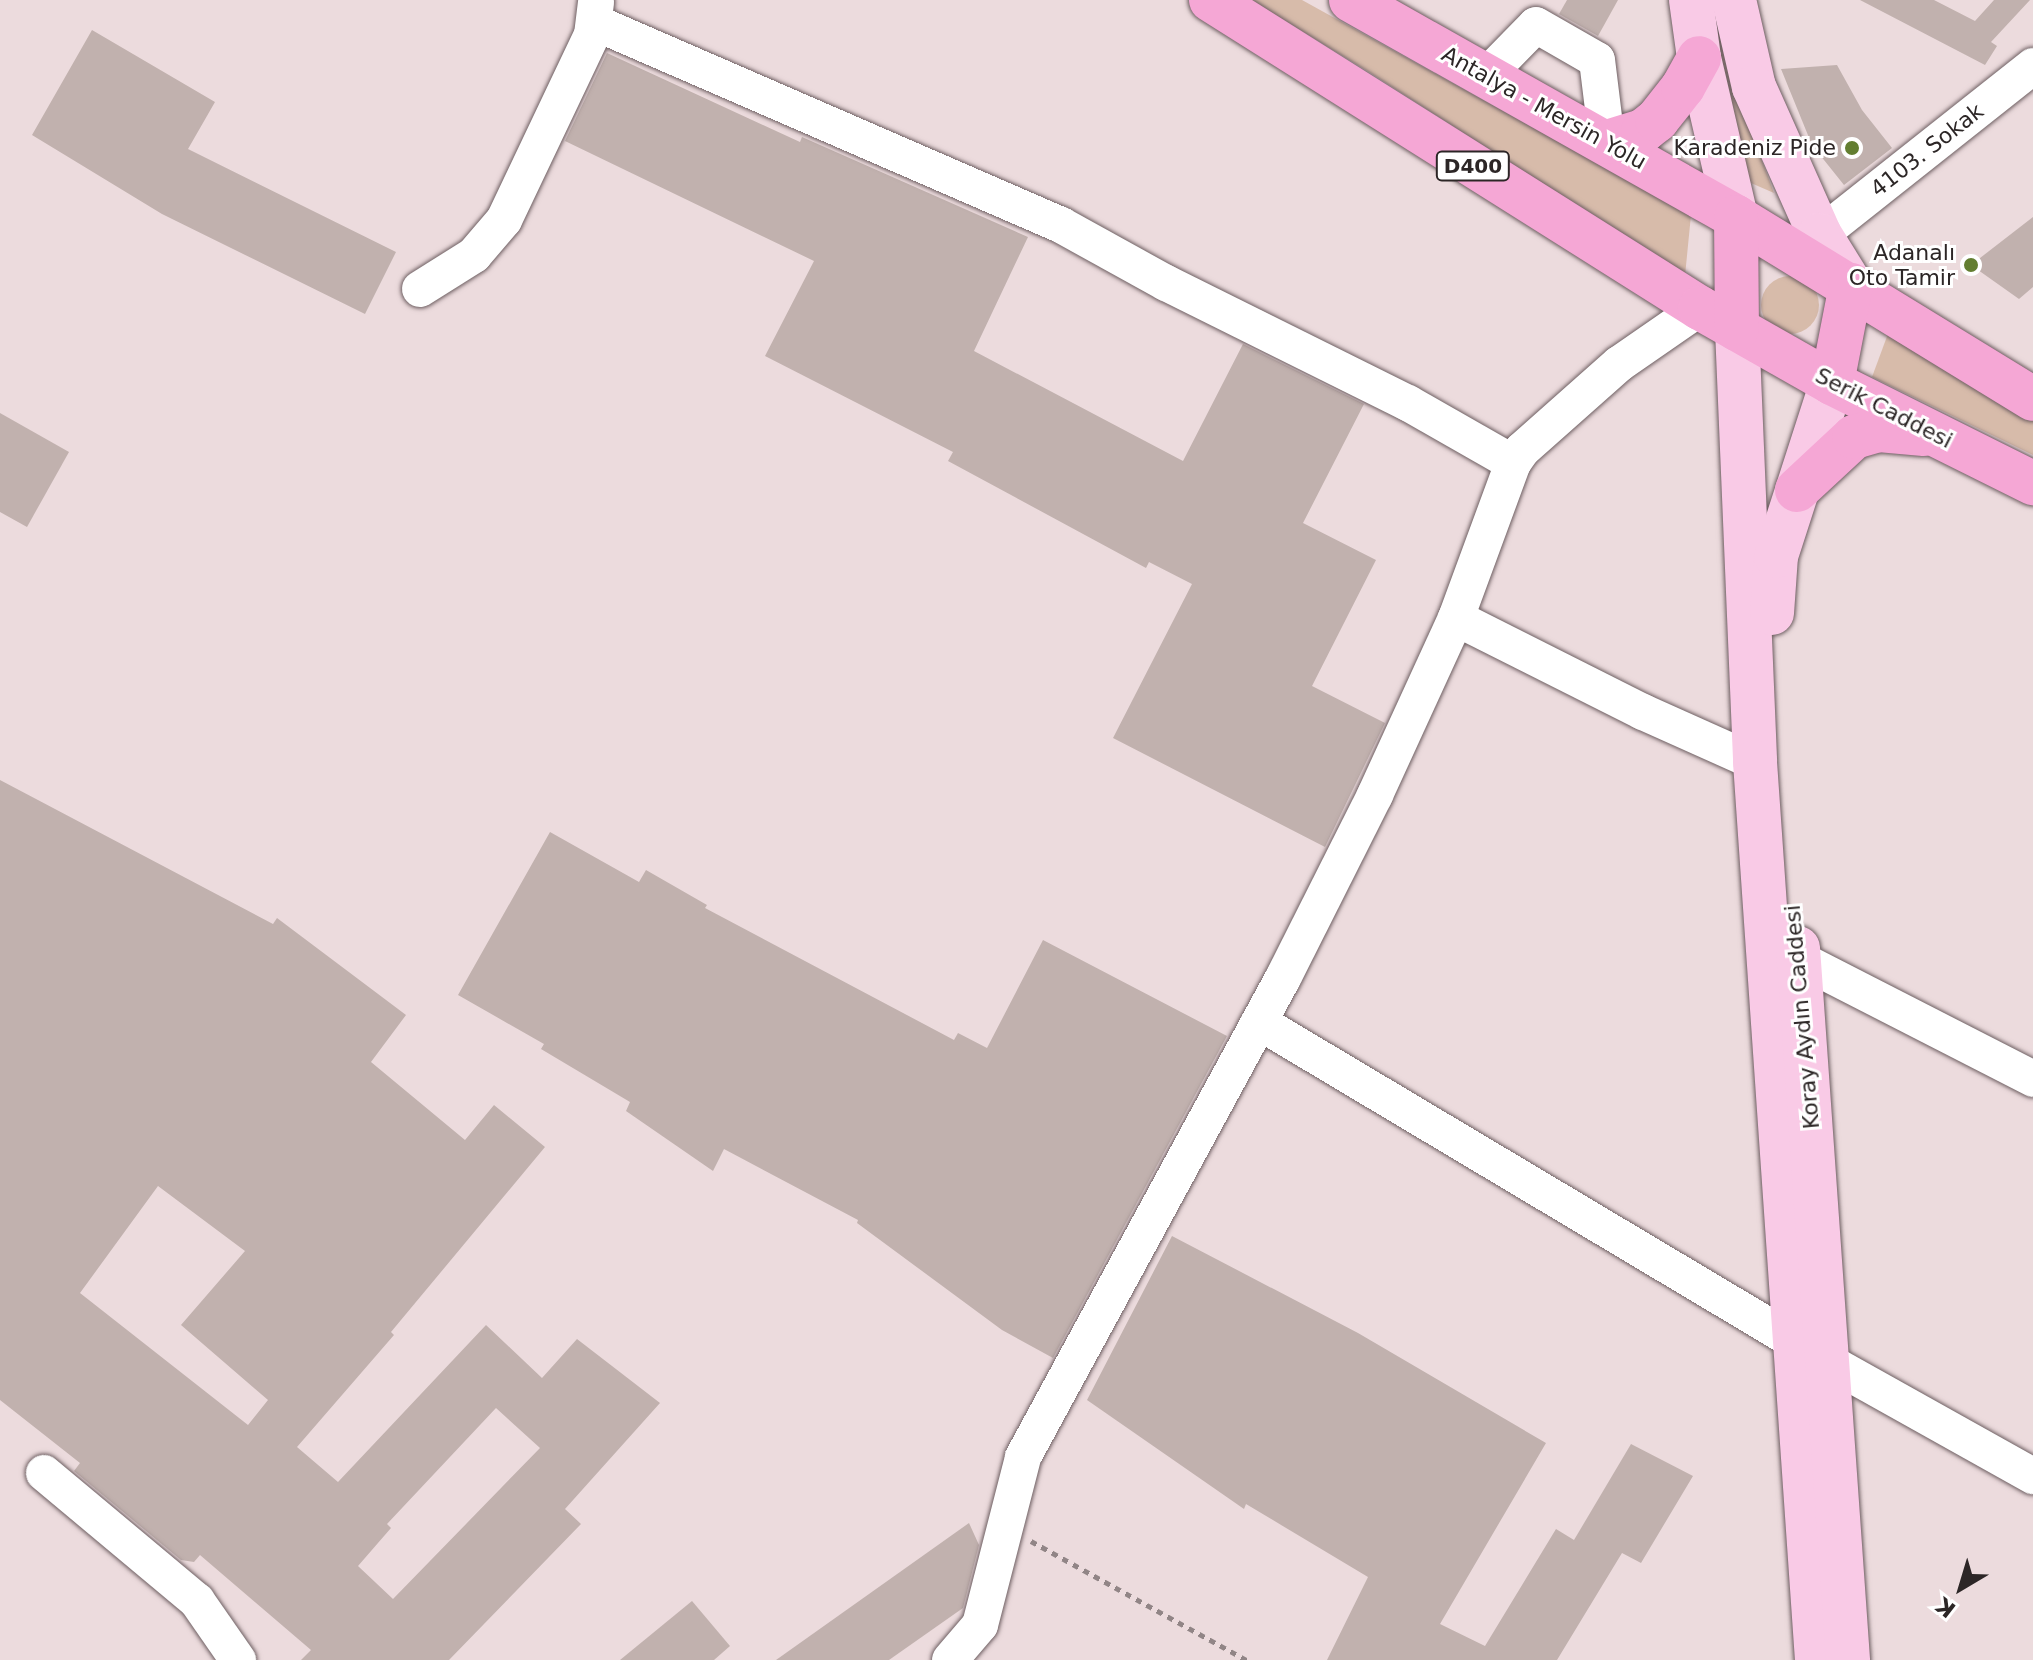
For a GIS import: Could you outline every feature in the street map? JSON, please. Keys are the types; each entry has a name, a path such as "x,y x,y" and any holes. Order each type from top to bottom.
{"highway":[{"name":"D400","path":"1211,0 1737,329"},
{"name":"Antalya - Mersin Yolu","path":"1351,0 1736,217"},
{"path":"1607,142 1643,131 1657,120 1683,87 1699,58"},
{"path":"1736,217 2033,399"},
{"path":"1736,217 1737,329"},
{"path":"1832,383 1851,285"},
{"name":"Serik Caddesi","path":"1737,329 1832,383 2033,483"},
{"path":"1797,490 1854,437 1879,430 1938,435"}],"main road":[{"path":"1691,0 1699,58 1736,217"},
{"path":"1734,0 1754,87 1820,235 1851,285"},
{"path":"1737,329 1755,762 1811,1352 1817,1660"},
{"name":"Koray Aydın Caddesi","path":"1832,383 1776,556 1772,622 1774,709 1799,959 1811,1352 1848,1660"}],"street":[{"path":"420,289 474,255 504,220 596,12 1061,225 1166,283 1408,403 1513,463"},
{"path":"1486,76 1536,25 1597,60 1607,142"},
{"name":"4103. Sokak","path":"1820,235 2033,66"},
{"path":"950,1660 980,1625 1023,1457 1259,1022 1375,795 1456,618 1513,463 1522,450 1619,364 1700,308"},
{"path":"1456,618 1667,724 1755,762"},
{"path":"1799,959 2033,1079"},
{"path":"1259,1022 1811,1352 2033,1476"},
{"path":"44,1473 197,1601 238,1660"}],"path":[{"path":"1005,1527 1247,1660"}],"shaded area":[{"path":"1251,0 1302,0 1691,215 1685,276 1369,72"},
{"path":"1719,19 1734,85 1774,193 1744,180 1713,21"},
{"path":"1790,276 1811,284 1819,305 1811,326 1790,334 1769,326 1761,305 1769,284"},
{"path":"1889,331 2033,417 2033,455 1872,377"}],"building":[{"path":"1567,0 1618,0 1598,36 1559,14"},
{"path":"1860,0 1934,0 1975,21 1994,0 2030,0 1991,42 1997,46 1985,65"},
{"path":"92,30 215,102 188,149 396,252 365,314 162,214 32,135"},
{"path":"607,53 800,142 802,137 1028,237 974,351 1183,461 1243,344 1364,404 1303,523 1376,560 1312,686 1385,723 1325,847 1113,738 1192,584 1149,562 1146,568 948,461 953,452 765,356 814,261 565,141"},
{"path":"1837,65 1862,110 1892,148 1844,185 1812,145 1781,69"},
{"path":"2033,217 2033,287 2019,299 1971,265"},
{"path":"0,413 69,452 27,527 0,512"},
{"path":"0,780 273,924 277,918 406,1015 371,1062 465,1140 494,1105 545,1147 391,1332 394,1335 297,1447 338,1482 486,1325 542,1378 577,1339 660,1403 565,1509 581,1524 449,1660 301,1660 311,1650 200,1555 194,1562 181,1560 74,1471 80,1463 0,1400","holes":["158,1186 245,1251 181,1325 268,1400 248,1425 80,1293","496,1408 540,1448 393,1599 358,1566 391,1528 387,1524"]},
{"path":"550,832 639,882 646,870 707,905 705,908 954,1040 958,1033 987,1048 1043,940 1227,1036 1053,1358 1002,1330 857,1223 858,1220 724,1149 713,1171 626,1111 630,1102 541,1049 544,1044 458,995"},
{"path":"1172,1236 1358,1333 1546,1443 1440,1624 1485,1646 1556,1529 1574,1540 1631,1444 1693,1476 1641,1563 1622,1553 1557,1660 1327,1660 1368,1577 1246,1504 1244,1509 1087,1400"},
{"path":"969,1523 979,1545 963,1608 889,1660 776,1660"},
{"path":"692,1601 730,1646 714,1660 620,1660"}],"place":[{"name":"Karadeniz Pide","path":"1852,148"},
{"name":"Adanalı Oto Tamir","path":"1971,265"}]}
